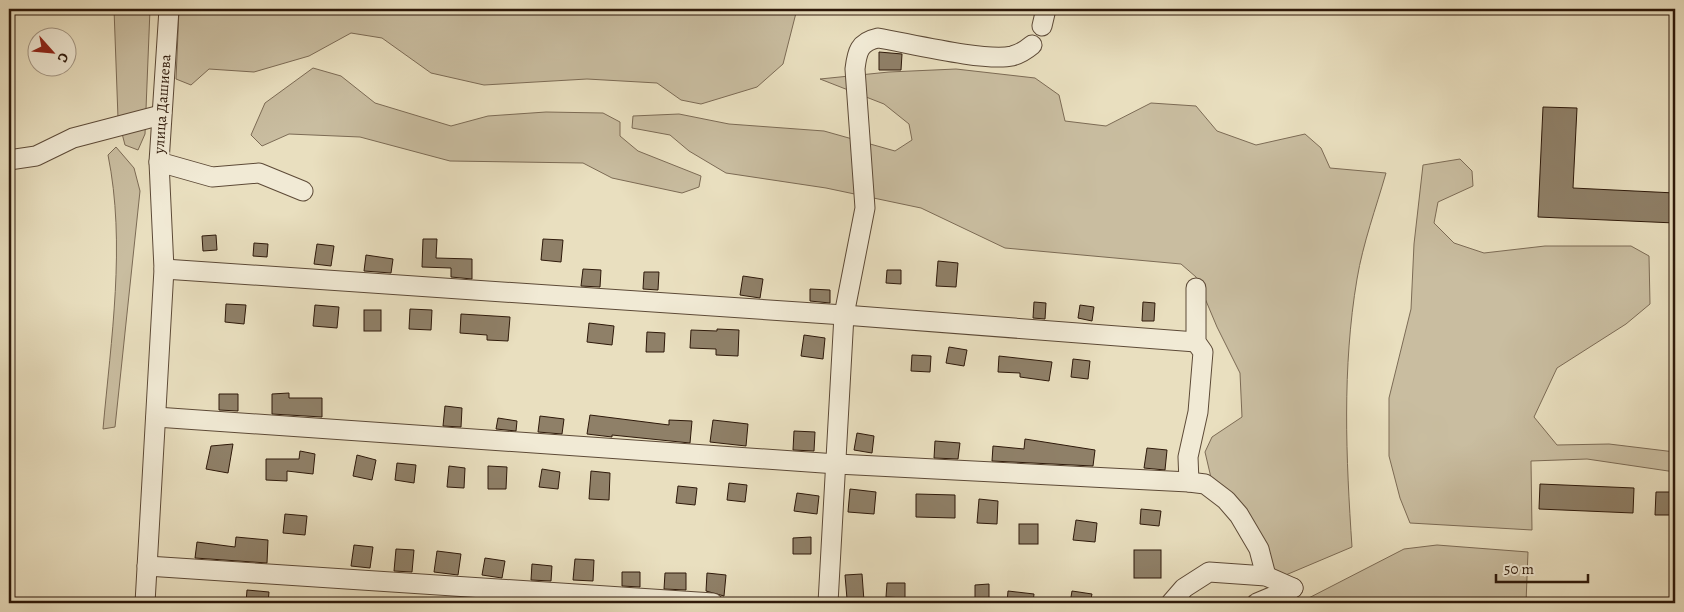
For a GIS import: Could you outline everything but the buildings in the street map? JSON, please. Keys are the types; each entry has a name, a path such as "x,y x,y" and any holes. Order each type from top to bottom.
{"street":[{"name":"улица Дашиева","path":"145,603 164,269 159,162 169,9"},
{"path":"828,603 844,315 866,208 855,69 857,52 868,40 878,38 978,55 1010,57 1032,45"},
{"path":"9,160 36,156 73,138 161,115"},
{"path":"159,162 212,177 258,173 303,191"},
{"path":"164,269 844,315 1196,342"},
{"path":"1189,482 1188,457 1198,412 1203,352 1196,342 1196,288"},
{"path":"156,417 837,464 1205,484 1226,500 1239,515 1259,549 1266,576"},
{"path":"147,566 713,603"},
{"path":"1171,603 1184,588 1209,572 1266,576 1294,588 1257,603"}],"shaded area":[{"path":"114,9 150,9 145,134 138,150 125,145 118,118"},
{"path":"179,9 797,9 783,64 757,87 701,104 681,100 657,83 587,79 484,85 431,73 382,38 351,33 309,56 254,72 209,69 191,85 176,79"},
{"path":"313,68 341,76 375,103 451,126 488,116 546,112 603,113 620,122 620,136 638,151 701,176 699,187 682,193 612,178 583,163 450,161 360,137 289,134 262,146 251,135 265,103"},
{"path":"956,69 1035,78 1059,95 1065,121 1106,126 1151,103 1196,106 1217,131 1256,145 1305,134 1321,148 1330,168 1386,173 1366,239 1352,312 1347,379 1347,447 1352,547 1281,577 1264,568 1216,499 1205,452 1212,437 1242,417 1240,373 1217,327 1196,277 1181,264 1005,248 921,208 826,188 726,173 689,151 670,135 632,128 633,116 679,114 729,124 824,131 895,151 912,140 909,124 884,104 820,79 889,72"},
{"path":"116,147 134,168 140,191 115,427 103,429 113,326 116,257 116,223 108,155"},
{"path":"1460,159 1472,171 1473,186 1438,202 1434,223 1454,243 1484,253 1545,246 1631,246 1649,256 1650,304 1626,324 1557,368 1534,417 1557,445 1609,444 1675,452 1675,472 1587,459 1531,461 1532,530 1410,523 1400,498 1389,456 1389,398 1411,309 1414,244 1423,165"},
{"path":"1437,545 1528,552 1526,603 1299,603 1404,549"}]}
